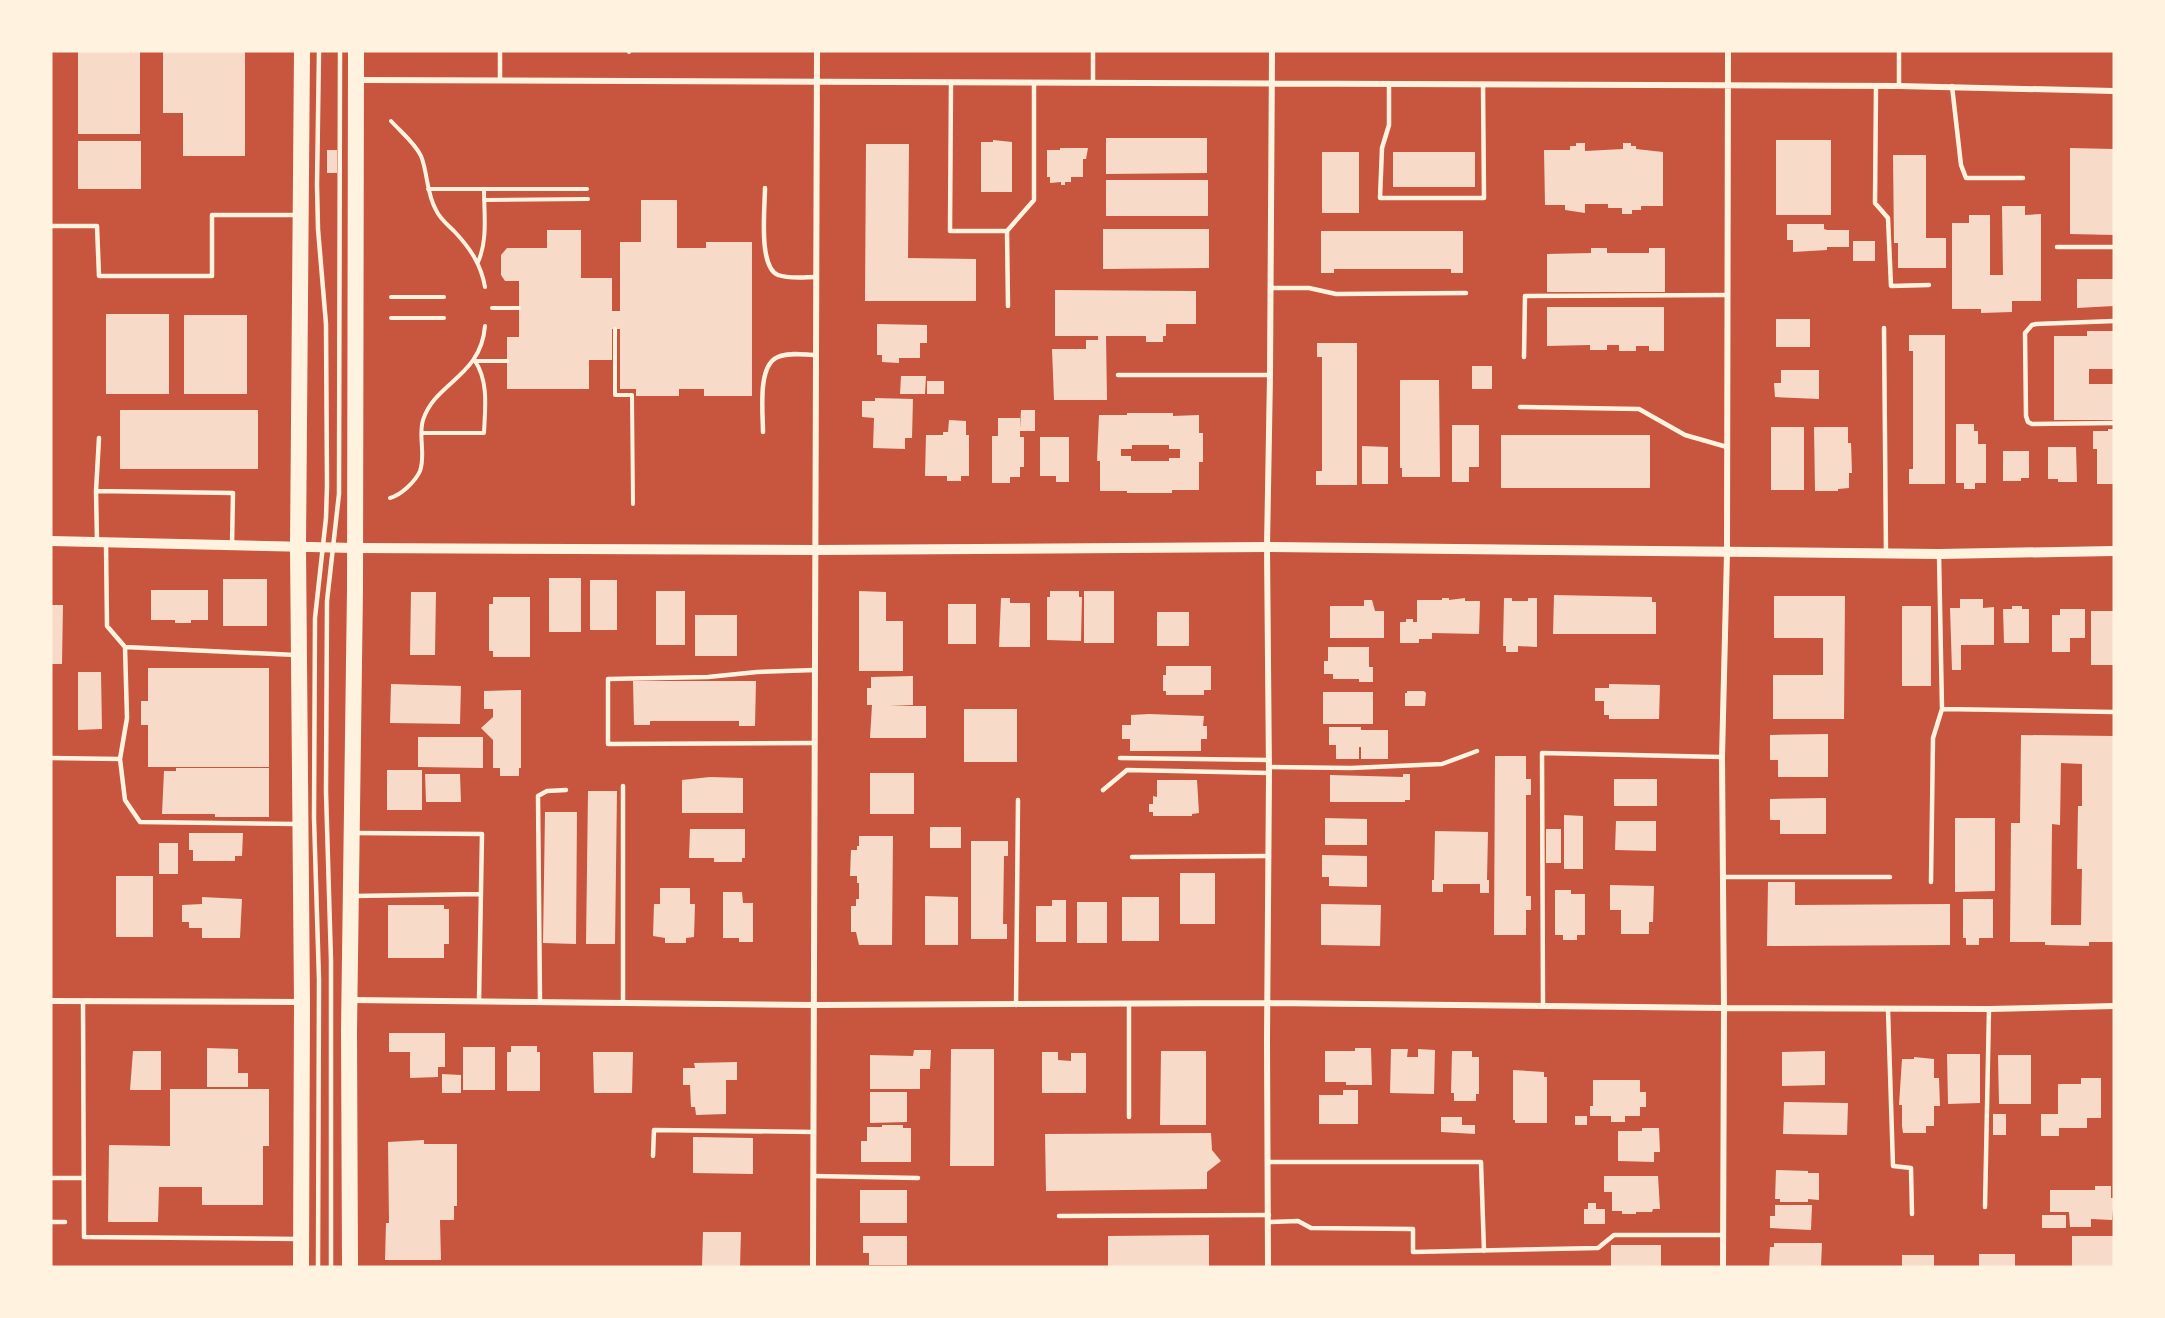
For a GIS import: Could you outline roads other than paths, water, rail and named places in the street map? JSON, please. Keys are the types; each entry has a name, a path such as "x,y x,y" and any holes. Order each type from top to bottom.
{"highway":[{"path":"301,1267 302,1002 298,547 302,51"},
{"path":"350,1267 349,1000 353,833 356,51"}],"street":[{"path":"813,1267 817,51"},
{"path":"1268,1267 1269,767 1266,547 1270,375 1272,51"},
{"path":"1723,1267 1722,757 1727,553 1728,51"},
{"path":"356,80 1952,86 2114,91"},
{"path":"51,541 355,548 816,550 1266,547 1886,554 2114,550"},
{"path":"349,1000 815,1005 1268,1003 1887,1009 2114,1006"},
{"path":"51,1001 302,1002"}],"lane":[{"path":"319,51 318,229 325,302 327,373 326,792 331,961 331,1267"},
{"path":"318,1267 319,970 315,818 315,641 317,594 340,482 340,51"},
{"path":"500,51 500,80"},
{"path":"1093,51 1093,83"},
{"path":"1899,51 1899,86"},
{"path":"951,82 950,231 1007,231"},
{"path":"1008,306 1007,231 1034,200 1034,82"},
{"path":"1389,84 1389,125 1382,148 1380,198 1484,198 1482,84"},
{"path":"1876,86 1875,203 1888,218 1891,286 1929,285"},
{"path":"1952,86 1961,165 1966,178 2023,178"},
{"path":"765,188 764,250 770,268 777,275 816,277"},
{"path":"51,226 97,226 99,276 212,276 212,215 301,215"},
{"path":"2057,247 2114,247"},
{"path":"1270,288 1309,288 1335,294 1466,293"},
{"path":"1524,357 1525,296 1727,295"},
{"path":"2114,321 2036,324 2025,333 2028,422 2032,424 2114,423"},
{"path":"1884,328 1886,554"},
{"path":"763,432 764,379 768,365 776,357 782,355 816,355"},
{"path":"1118,375 1270,375"},
{"path":"1520,408 1639,408 1685,435 1727,447"},
{"path":"99,438 96,491 102,541 107,626 125,647 127,718 120,759 125,800 140,822 299,824"},
{"path":"96,491 233,493 232,546"},
{"path":"1931,882 1933,738 1942,709 1939,554"},
{"path":"125,647 299,655"},
{"path":"815,670 608,679 608,744 815,743"},
{"path":"1942,709 2114,712"},
{"path":"1103,790 1127,770 1351,768 1442,764 1478,751"},
{"path":"1542,1006 1542,753 1722,757"},
{"path":"51,758 120,759"},
{"path":"1120,758 1269,767"},
{"path":"623,786 623,1003"},
{"path":"540,1002 538,796 547,791 566,790"},
{"path":"1016,1005 1018,800"},
{"path":"353,833 482,834 479,1001"},
{"path":"1132,857 1269,856"},
{"path":"1723,877 1890,877"},
{"path":"351,896 481,894"},
{"path":"83,1001 84,1237 302,1239"},
{"path":"1129,1005 1129,1118"},
{"path":"1887,1009 1893,1166 1911,1168 1912,1214"},
{"path":"1985,1207 1989,1009"},
{"path":"653,1156 654,1130 814,1132"},
{"path":"1269,1162 1481,1162 1484,1251"},
{"path":"813,1176 918,1178"},
{"path":"51,1178 84,1178"},
{"path":"1059,1216 1269,1219 1299,1221 1311,1227 1413,1229 1413,1252 1598,1248 1614,1235 1723,1235"},
{"path":"51,1222 65,1222"}]}
